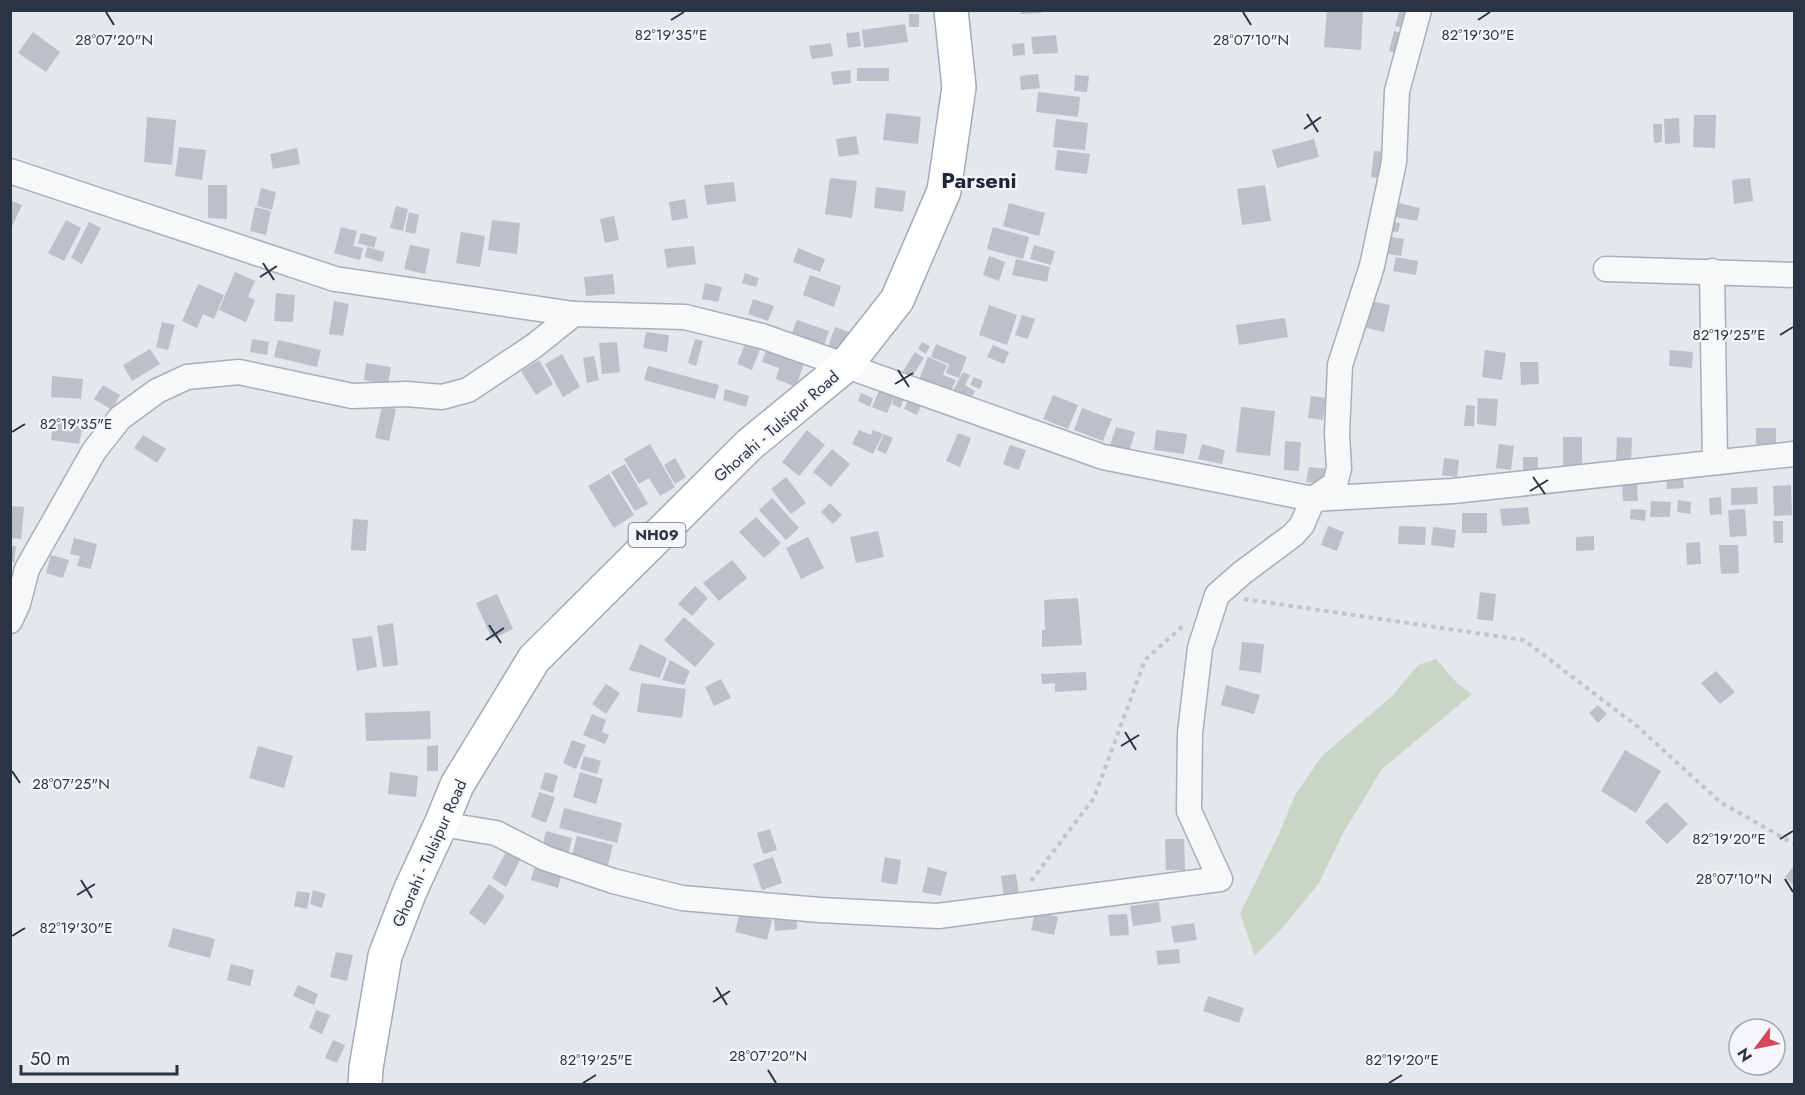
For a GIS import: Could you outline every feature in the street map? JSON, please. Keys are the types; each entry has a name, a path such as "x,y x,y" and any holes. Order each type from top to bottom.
{"main road":[{"name":"Ghorahi - Tulsipur Road","path":"365,1084 385,956 410,891 457,784 534,659 748,445 845,366 897,300 944,191 959,87 951,10"}],"street":[{"path":"441,824 495,833 545,858 613,881 682,898 820,910 938,916 1220,879 1189,811 1190,734 1200,648 1217,595 1293,535 1302,525 1312,499 1335,484 1339,468 1337,434 1340,365 1372,266 1394,162 1398,91 1419,10"},
{"path":"10,171 335,279 574,314 685,317 762,336 1103,458 1312,499 1453,491 1794,454"},
{"path":"1605,269 1794,275"},
{"path":"1712,271 1715,462"},
{"path":"13,609 27,569 94,451 120,418 157,391 187,377 238,372 352,396 408,394 442,397 468,390 534,346 574,314"}],"path":[{"path":"1217,595 1524,640 1638,727 1720,802 1794,844"},
{"path":"1012,905 1094,798 1145,660 1185,624"}],"green space":[{"path":"1436,659 1457,683 1472,694 1382,769 1342,835 1319,883 1285,925 1255,956 1240,914 1279,834 1295,795 1322,756 1392,696 1418,665"}],"building":[{"path":"1021,10 1041,10 1041,13 1021,14"},
{"path":"1327,10 1363,10 1361,50 1324,47"},
{"path":"1400,10 1410,12 1405,29 1395,26"},
{"path":"909,14 919,14 919,27 909,27"},
{"path":"905,24 908,42 864,48 862,30"},
{"path":"1394,31 1406,34 1401,54 1389,51"},
{"path":"33,32 60,52 46,72 18,53"},
{"path":"859,32 861,46 848,48 846,33"},
{"path":"1056,35 1058,53 1033,54 1031,37"},
{"path":"831,43 833,56 812,59 809,46"},
{"path":"1024,43 1025,55 1013,56 1012,44"},
{"path":"857,68 889,68 889,81 857,81"},
{"path":"850,70 851,83 833,85 831,72"},
{"path":"1038,74 1040,88 1021,90 1020,76"},
{"path":"1075,75 1089,76 1087,92 1074,91"},
{"path":"1038,92 1080,97 1078,117 1036,112"},
{"path":"886,113 921,117 918,144 883,140"},
{"path":"1694,115 1716,115 1715,148 1693,147"},
{"path":"147,117 176,120 172,165 144,162"},
{"path":"1679,118 1680,143 1665,144 1664,119"},
{"path":"1056,119 1088,123 1085,150 1053,147"},
{"path":"1653,124 1662,124 1662,142 1654,143"},
{"path":"856,136 859,154 839,157 836,139"},
{"path":"1314,139 1319,157 1277,168 1272,150"},
{"path":"179,147 206,150 202,180 175,176"},
{"path":"297,148 300,164 273,169 270,154"},
{"path":"1057,150 1090,154 1087,174 1055,170"},
{"path":"1374,151 1389,152 1386,179 1371,177"},
{"path":"830,178 857,181 852,218 825,214"},
{"path":"1750,178 1753,201 1734,204 1732,180"},
{"path":"734,182 736,201 707,205 704,185"},
{"path":"208,185 227,185 227,219 208,218"},
{"path":"1265,185 1271,221 1242,225 1237,189"},
{"path":"876,187 906,191 903,212 874,208"},
{"path":"261,188 276,192 272,210 257,206"},
{"path":"685,199 688,218 672,221 669,202"},
{"path":"10,200 22,205 10,231"},
{"path":"1009,203 1045,213 1039,236 1003,226"},
{"path":"1398,203 1420,208 1417,221 1395,217"},
{"path":"396,206 408,209 403,231 390,228"},
{"path":"255,207 271,211 266,235 250,231"},
{"path":"409,212 419,215 415,234 405,232"},
{"path":"614,216 619,240 605,243 600,219"},
{"path":"66,220 81,228 64,261 48,253"},
{"path":"492,220 520,223 517,254 488,250"},
{"path":"1387,221 1400,223 1398,232 1386,231"},
{"path":"89,222 101,228 82,264 71,258"},
{"path":"341,227 357,231 353,246 363,248 360,260 334,253"},
{"path":"993,227 1029,237 1023,259 987,249"},
{"path":"461,232 485,236 480,267 456,263"},
{"path":"361,233 377,237 374,248 358,243"},
{"path":"1385,236 1404,239 1401,256 1382,253"},
{"path":"410,245 430,249 425,274 404,269"},
{"path":"1034,245 1055,251 1051,265 1030,259"},
{"path":"694,246 696,264 667,268 664,249"},
{"path":"367,247 385,252 382,262 365,257"},
{"path":"798,248 825,259 820,272 793,262"},
{"path":"989,256 1005,262 999,281 983,275"},
{"path":"1396,257 1418,261 1416,275 1393,271"},
{"path":"1016,259 1050,267 1047,282 1012,275"},
{"path":"235,272 255,281 248,297 255,300 246,322 219,310"},
{"path":"745,273 759,278 756,287 742,283"},
{"path":"613,274 615,294 586,296 584,277"},
{"path":"810,275 841,286 834,307 803,295"},
{"path":"705,283 722,287 718,302 702,299"},
{"path":"198,284 224,295 214,319 203,314 197,328 182,321"},
{"path":"276,293 295,295 293,322 274,321"},
{"path":"753,299 774,306 768,321 748,314"},
{"path":"334,301 349,304 343,336 329,334"},
{"path":"1372,301 1390,305 1384,332 1366,328"},
{"path":"989,305 1017,315 1007,345 979,335"},
{"path":"1022,315 1035,319 1028,339 1015,335"},
{"path":"1285,318 1288,337 1239,345 1236,325"},
{"path":"797,320 829,331 824,346 791,335"},
{"path":"162,322 175,325 168,350 156,347"},
{"path":"835,327 849,332 842,352 828,347"},
{"path":"646,332 669,335 667,352 643,348"},
{"path":"252,339 269,342 267,355 250,352"},
{"path":"695,339 703,341 696,366 688,363"},
{"path":"278,340 321,350 317,367 274,357"},
{"path":"617,342 620,372 602,374 599,343"},
{"path":"922,342 930,346 926,354 918,349"},
{"path":"745,344 760,349 752,370 737,364"},
{"path":"936,344 967,357 959,378 946,373 949,364 931,357"},
{"path":"993,345 1009,352 1004,364 987,357"},
{"path":"767,347 805,360 796,387 776,379 779,368 762,362"},
{"path":"150,349 160,364 132,381 123,365"},
{"path":"1485,350 1506,353 1502,380 1482,377"},
{"path":"1670,350 1693,352 1692,368 1669,366"},
{"path":"915,352 924,358 912,377 903,371"},
{"path":"562,354 580,387 563,397 545,364"},
{"path":"594,356 599,380 587,383 583,358"},
{"path":"928,357 947,365 943,375 956,380 950,393 919,380"},
{"path":"539,360 553,384 536,395 521,371"},
{"path":"1520,362 1538,362 1539,384 1521,385"},
{"path":"366,363 391,367 388,384 364,380"},
{"path":"648,366 719,385 715,399 644,380"},
{"path":"963,372 970,375 965,385 975,391 969,403 951,394"},
{"path":"52,376 83,379 81,399 51,397"},
{"path":"974,377 983,381 980,389 970,385"},
{"path":"103,385 120,395 112,410 94,399"},
{"path":"725,389 749,396 746,407 723,400"},
{"path":"879,391 894,397 887,413 872,407"},
{"path":"861,393 873,398 870,407 858,401"},
{"path":"896,393 905,397 900,408 892,404"},
{"path":"1053,395 1078,405 1068,429 1043,419"},
{"path":"1311,396 1326,398 1323,420 1308,418"},
{"path":"909,398 922,403 917,415 904,409"},
{"path":"1478,398 1498,399 1496,426 1477,424"},
{"path":"1466,405 1475,406 1474,426 1464,426"},
{"path":"382,406 396,409 389,441 375,438"},
{"path":"1241,407 1275,411 1270,456 1236,452"},
{"path":"1082,408 1112,419 1103,441 1074,430"},
{"path":"54,420 83,425 79,444 51,440"},
{"path":"1116,427 1135,432 1129,452 1110,446"},
{"path":"1756,428 1776,428 1776,445 1756,444"},
{"path":"807,430 825,445 799,476 782,462"},
{"path":"859,430 871,435 873,430 883,434 873,454 852,444"},
{"path":"1156,430 1187,434 1184,454 1154,450"},
{"path":"958,433 971,438 960,467 946,461"},
{"path":"884,434 893,438 886,454 877,450"},
{"path":"143,435 166,449 157,463 134,448"},
{"path":"1563,437 1582,437 1582,466 1563,466"},
{"path":"1617,437 1632,438 1631,462 1616,461"},
{"path":"1285,441 1301,442 1299,471 1284,470"},
{"path":"650,444 675,487 660,496 649,478 639,484 624,459"},
{"path":"1202,444 1225,450 1222,464 1198,459"},
{"path":"1499,444 1514,446 1511,470 1496,468"},
{"path":"1010,445 1026,450 1019,470 1003,464"},
{"path":"832,449 850,464 831,487 813,472"},
{"path":"1523,457 1538,457 1538,476 1523,476"},
{"path":"675,458 686,477 675,484 664,465"},
{"path":"1444,458 1459,460 1457,477 1442,475"},
{"path":"625,464 648,504 635,511 611,472"},
{"path":"1309,467 1329,469 1327,484 1306,482"},
{"path":"609,474 634,515 614,528 588,486"},
{"path":"786,477 806,503 791,514 771,489"},
{"path":"1683,478 1684,488 1667,489 1666,479"},
{"path":"1637,484 1638,501 1623,501 1622,485"},
{"path":"1791,485 1792,515 1774,516 1773,486"},
{"path":"1757,487 1758,504 1731,505 1731,488"},
{"path":"1721,497 1722,514 1710,515 1709,498"},
{"path":"772,498 799,528 786,540 759,510"},
{"path":"1678,500 1691,502 1690,514 1677,512"},
{"path":"1651,501 1671,502 1670,517 1650,517"},
{"path":"830,503 842,515 833,524 821,512"},
{"path":"10,506 24,507 21,539 10,538"},
{"path":"1528,507 1530,524 1502,526 1500,509"},
{"path":"1631,509 1646,510 1645,521 1630,519"},
{"path":"1745,509 1747,536 1730,537 1728,510"},
{"path":"1462,513 1487,513 1487,533 1462,533"},
{"path":"756,517 781,543 764,558 739,532"},
{"path":"353,519 368,520 366,551 351,550"},
{"path":"1773,521 1783,521 1783,543 1774,543"},
{"path":"1328,526 1344,532 1337,551 1321,545"},
{"path":"1399,526 1426,527 1425,545 1398,544"},
{"path":"1433,527 1456,530 1454,548 1431,545"},
{"path":"878,531 884,557 856,563 850,537"},
{"path":"1594,536 1594,550 1576,551 1576,537"},
{"path":"808,537 824,568 801,579 786,548"},
{"path":"74,538 97,544 91,569 77,566 80,556 70,554"},
{"path":"1700,542 1701,564 1687,565 1686,543"},
{"path":"1719,545 1738,545 1739,573 1721,574"},
{"path":"10,546 16,546 14,562 10,562"},
{"path":"51,555 69,560 63,578 46,573"},
{"path":"732,560 747,578 719,601 703,583"},
{"path":"695,586 708,598 692,616 678,604"},
{"path":"1480,592 1496,594 1493,621 1477,619"},
{"path":"497,594 513,629 492,639 476,603"},
{"path":"1078,598 1082,645 1042,647 1042,630 1045,630 1044,600"},
{"path":"684,617 715,644 695,667 664,640"},
{"path":"393,623 398,665 383,667 377,626"},
{"path":"372,636 377,667 357,671 352,639"},
{"path":"1242,642 1264,644 1261,673 1239,670"},
{"path":"640,644 667,658 660,678 629,670"},
{"path":"670,660 690,671 684,685 662,680"},
{"path":"1716,671 1735,692 1720,704 1701,683"},
{"path":"1086,672 1087,690 1055,692 1055,683 1042,684 1041,674"},
{"path":"721,679 731,698 714,706 705,687"},
{"path":"641,683 686,689 682,718 637,712"},
{"path":"606,684 620,693 606,714 592,704"},
{"path":"1226,685 1260,695 1254,714 1221,705"},
{"path":"1598,705 1607,714 1598,723 1589,713"},
{"path":"430,711 431,739 366,741 365,713"},
{"path":"592,714 606,720 602,732 609,735 605,744 583,735"},
{"path":"572,740 586,745 576,769 563,763"},
{"path":"438,745 438,771 427,771 427,746"},
{"path":"258,746 293,756 284,788 249,778"},
{"path":"1625,750 1661,771 1636,813 1601,791"},
{"path":"584,756 601,761 597,774 580,769"},
{"path":"390,772 418,776 416,797 388,794"},
{"path":"545,772 558,776 553,793 540,789"},
{"path":"580,772 603,779 596,804 573,797"},
{"path":"539,792 555,797 546,823 531,817"},
{"path":"1666,802 1688,824 1667,844 1645,822"},
{"path":"564,808 622,823 617,843 559,828"},
{"path":"770,829 777,850 763,854 757,833"},
{"path":"546,831 572,838 568,855 542,848"},
{"path":"577,836 613,845 607,869 571,859"},
{"path":"1165,839 1184,839 1185,870 1166,870"},
{"path":"506,852 520,860 506,887 492,878"},
{"path":"773,857 782,883 762,890 753,864"},
{"path":"885,857 901,860 897,885 881,882"},
{"path":"536,862 563,869 558,888 531,880"},
{"path":"1794,866 1794,886 1785,877"},
{"path":"928,867 947,872 941,896 922,892"},
{"path":"1016,874 1019,895 1004,897 1001,876"},
{"path":"489,884 505,896 485,925 469,913"},
{"path":"313,890 326,894 322,908 310,904"},
{"path":"297,891 310,893 307,909 294,906"},
{"path":"1159,902 1161,922 1133,926 1130,906"},
{"path":"740,912 772,920 767,940 735,932"},
{"path":"1035,912 1058,917 1054,935 1031,930"},
{"path":"1127,914 1129,935 1110,936 1108,915"},
{"path":"796,915 797,929 775,931 774,916"},
{"path":"1194,923 1197,940 1174,943 1171,926"},
{"path":"173,928 215,939 210,958 168,947"},
{"path":"1179,949 1180,963 1158,965 1156,951"},
{"path":"336,952 353,955 347,981 330,977"},
{"path":"231,964 254,970 250,986 227,980"},
{"path":"298,985 318,994 314,1005 293,996"},
{"path":"1208,996 1244,1008 1239,1023 1203,1011"},
{"path":"316,1010 330,1015 322,1034 309,1028"},
{"path":"333,1040 345,1045 337,1063 325,1058"}],"district":[{"name":"Parseni","path":"979,180"}]}
